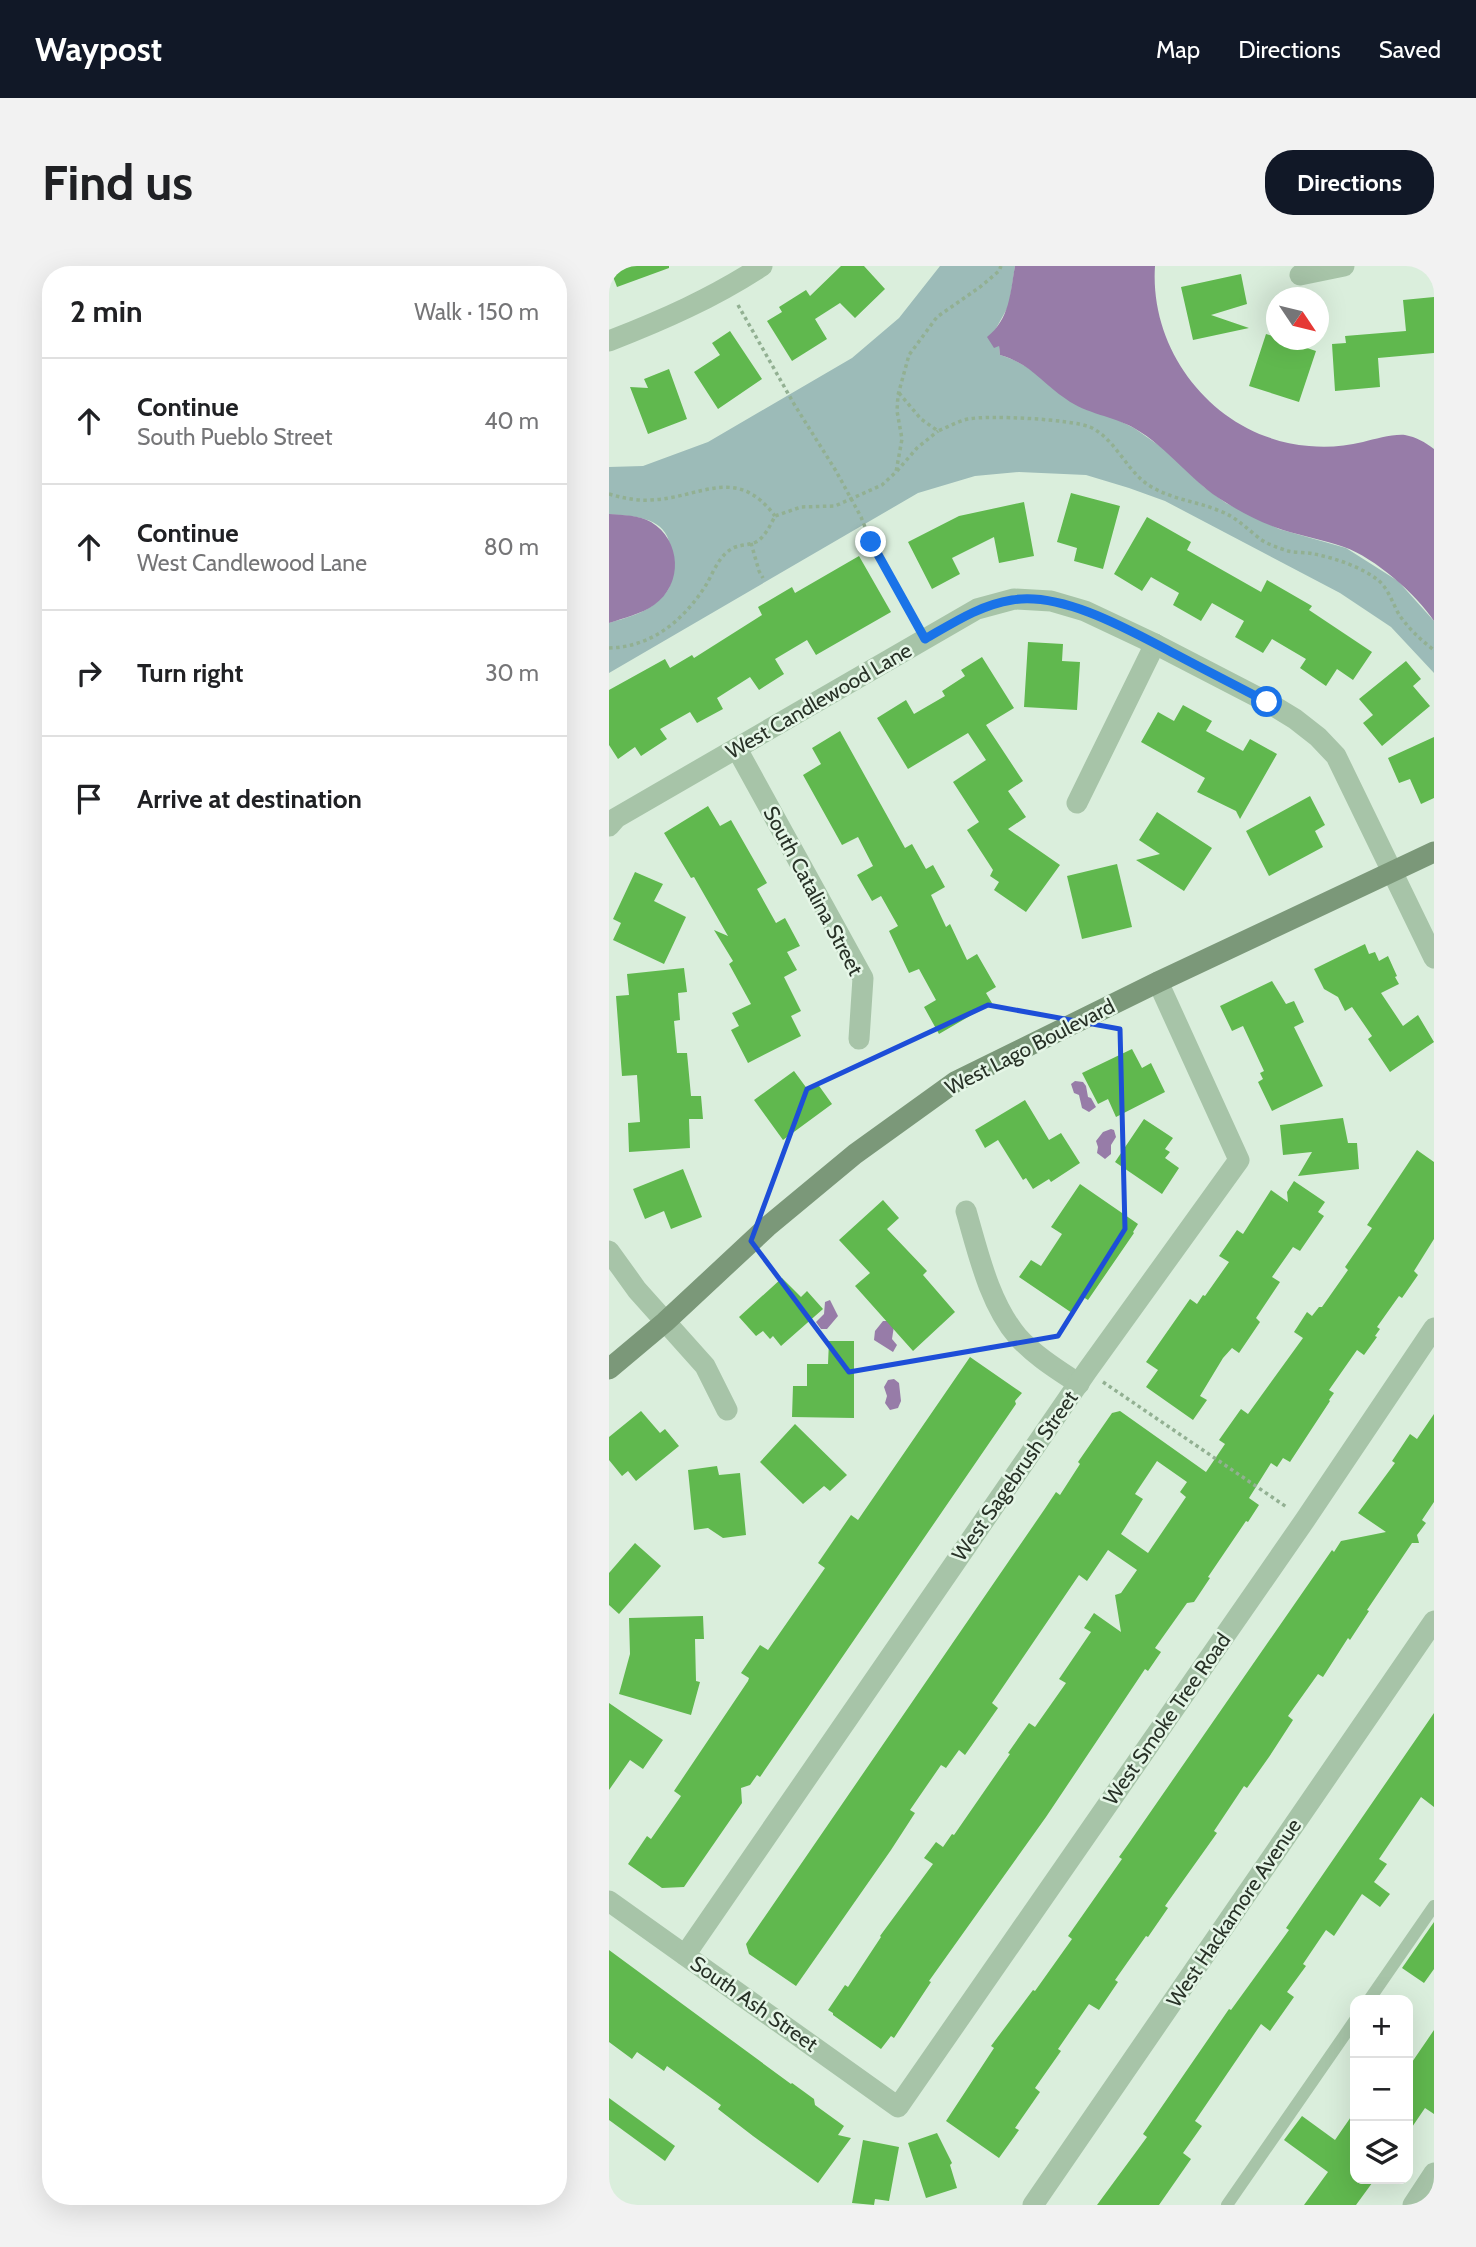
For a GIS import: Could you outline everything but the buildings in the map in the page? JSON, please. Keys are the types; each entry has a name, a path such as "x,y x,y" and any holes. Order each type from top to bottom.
{"street":[{"path":"609,341 679,313 729,288 762,266"},
{"path":"1300,275 1344,266"},
{"name":"West Candlewood Lane","path":"609,826 616,818 977,609 1014,599 1051,601 1085,611 1155,644 1267,702 1318,737 1336,756 1434,958"},
{"path":"1077,803 1155,644"},
{"name":"South Catalina Street","path":"737,749 863,978 859,1039"},
{"name":"West Lago Boulevard","path":"609,1369 665,1322 767,1227 845,1162 955,1082 1158,982 1434,852"},
{"name":"West Sagebrush Street","path":"685,1955 1083,1378 1239,1160 1158,982"},
{"path":"966,1210 979,1257 1004,1318 1018,1337 1042,1359 1083,1378"},
{"path":"609,1251 637,1290 705,1366 727,1410"},
{"name":"West Smoke Tree Road","path":"898,2107 1305,1520 1434,1328"},
{"name":"West Hackamore Avenue","path":"1033,2205 1433,1624"},
{"name":"South Ash Street","path":"609,1901 898,2107"},
{"path":"1413,2205 1434,2174"}],"lane":[{"path":"1372,1995 1434,1906"},
{"path":"1227,2205 1350,2027"}],"path":[{"path":"896,472 902,439 897,411 899,393 909,355 937,317 979,287 999,271 1001,266"},
{"path":"729,288 794,404 852,499 871,542 925,639"},
{"path":"899,393 921,418 938,431"},
{"path":"609,648 624,648 668,629 700,595 723,555 735,545 757,541 775,516 801,507 835,506 852,499 882,485 917,447 938,431 968,419 995,418 1071,422 1090,428 1105,437 1134,473 1169,497 1222,511 1247,526 1261,540 1290,551 1314,554 1359,569 1380,581 1399,615 1415,634 1434,650"},
{"path":"609,494 634,501 653,500 695,491 738,487 759,498 775,516"},
{"path":"751,543 758,571 763,578"},
{"path":"1083,1378 1305,1520"}],"highlighted area":[{"path":"988,1005 1120,1029 1125,1229 1058,1336 849,1372 751,1241 807,1089"}],"shaded area":[{"path":"940,266 1015,266 1009,305 994,332 1000,355 1028,368 1051,387 1134,428 1164,449 1204,487 1226,503 1279,529 1346,548 1398,581 1434,621 1434,673 1391,627 1340,593 1165,501 1086,475 1019,472 975,476 918,493 609,673 609,623 648,609 669,588 672,575 669,542 663,529 642,518 609,514 609,467 643,466 708,442 852,358 899,318"},
{"path":"1015,266 1155,266 1156,299 1164,331 1177,361 1196,387 1219,410 1246,428 1276,440 1309,446 1343,446 1405,435 1434,449 1434,621 1406,589 1369,559 1344,547 1276,528 1239,510 1201,485 1147,436 1126,424 1074,404 1028,368 1000,355 999,346 994,348 987,337 1005,314"},
{"path":"609,514 636,517 651,522 668,540 675,562 674,574 664,596 644,611 609,623"},
{"path":"1075,1081 1083,1082 1088,1097 1096,1107 1089,1112 1082,1108 1079,1095 1074,1093 1071,1084"},
{"path":"1111,1129 1116,1137 1111,1145 1111,1154 1105,1159 1097,1153 1096,1141 1103,1132"},
{"path":"830,1300 838,1316 827,1329 821,1329 816,1322 824,1314 825,1302"},
{"path":"883,1321 894,1326 892,1339 897,1345 893,1352 874,1340 875,1331"},
{"path":"894,1379 899,1383 901,1401 898,1408 890,1410 885,1403 887,1396 884,1387 888,1380"}],"route":[{"path":"871,542 925,639 977,609 1014,599 1051,601 1085,611 1267,702"}]}
